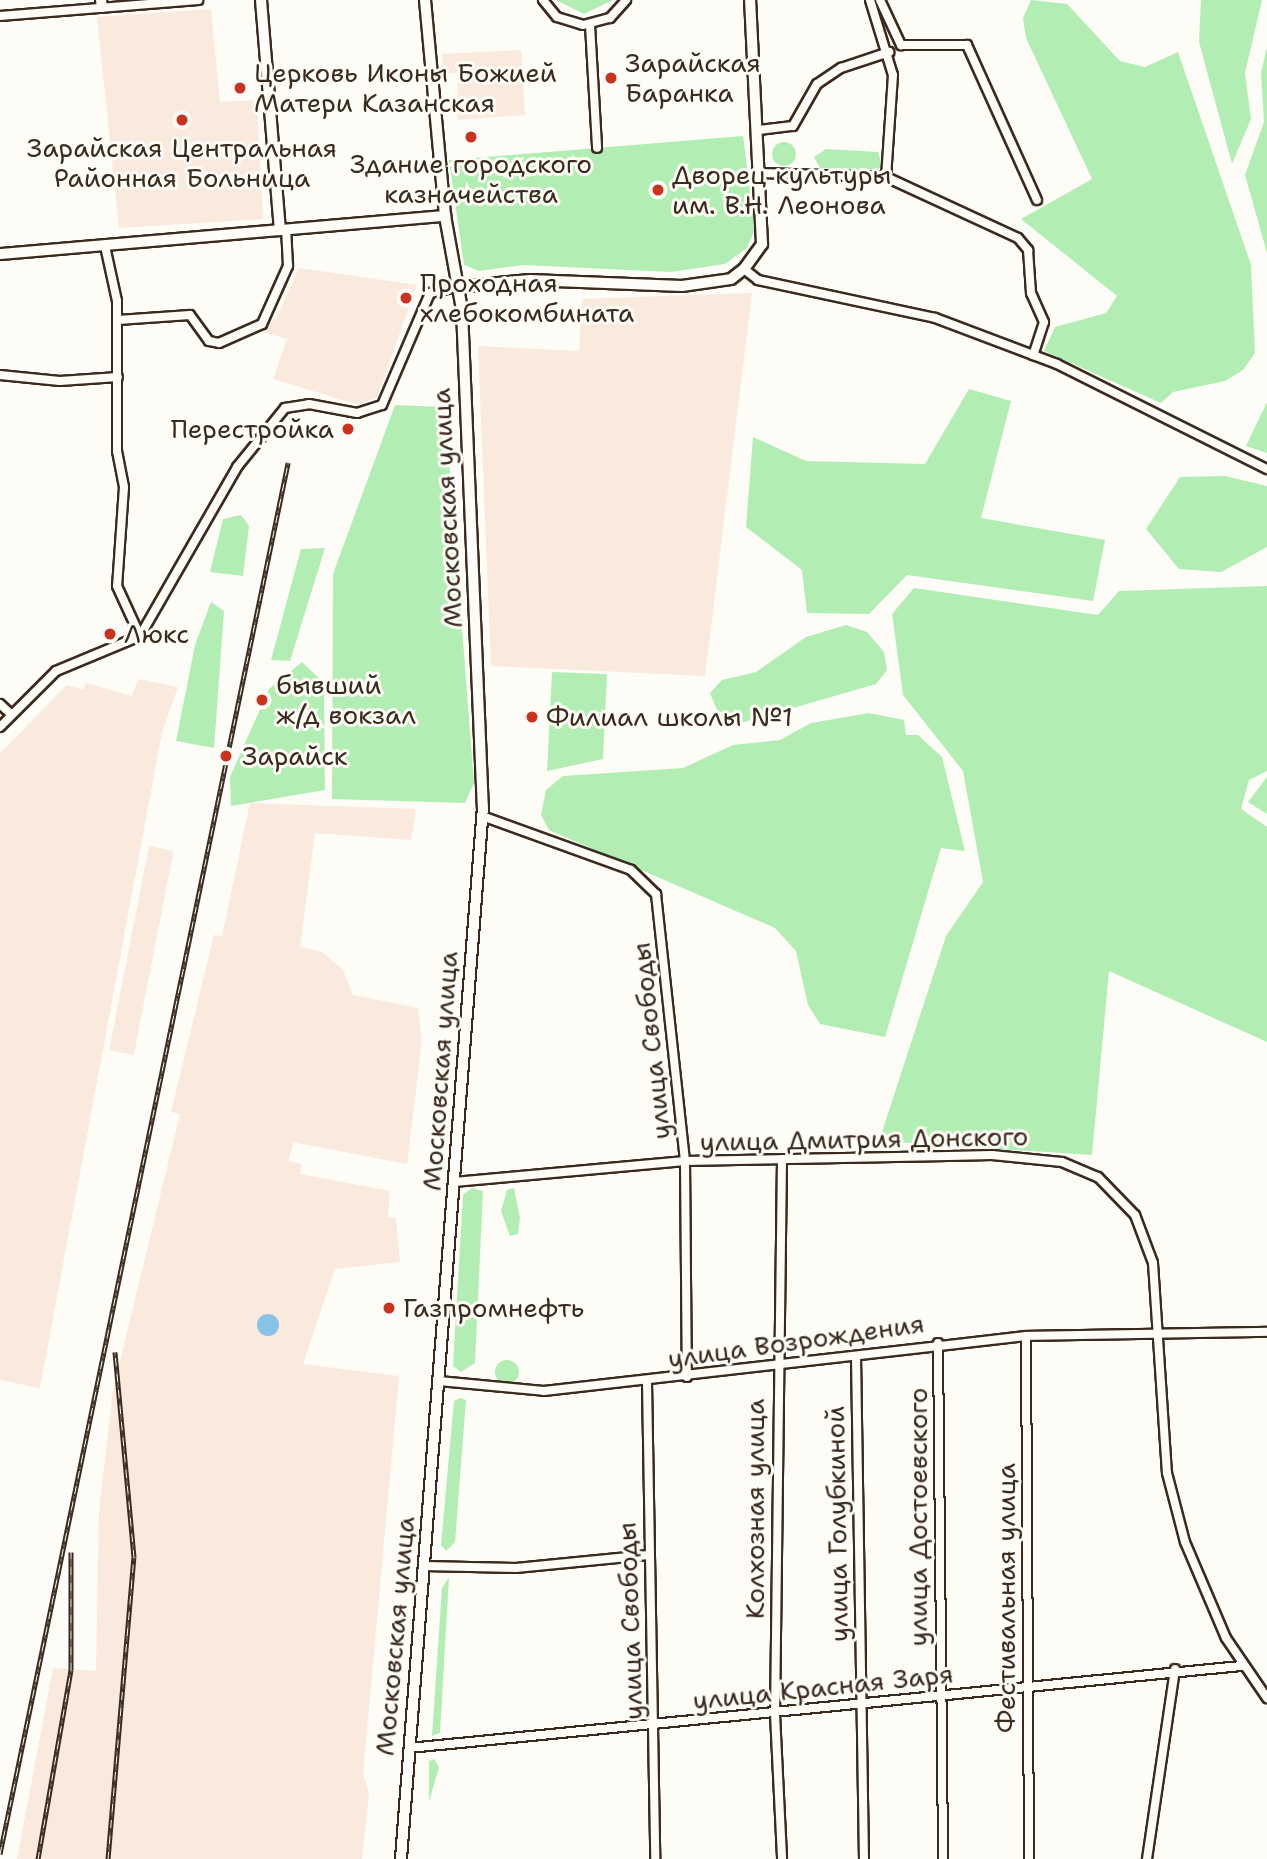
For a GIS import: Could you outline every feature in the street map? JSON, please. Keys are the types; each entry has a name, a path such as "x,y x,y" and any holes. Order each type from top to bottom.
{"main road":[{"path":"456,287 530,280 682,286 731,279 744,269 762,244 759,130 750,0"},
{"path":"0,254 445,216"},
{"name":"Московская улица","path":"401,1859 482,816 462,310 445,216"}],"street":[{"path":"0,16 102,3 198,0"},
{"path":"118,320 190,316 209,341 219,343 262,324 288,266 261,0"},
{"path":"425,0 445,216"},
{"path":"543,0 557,17 590,25 610,18 626,0"},
{"path":"870,0 889,52 894,104 886,177"},
{"path":"880,0 901,45 967,46 1037,200"},
{"path":"590,25 597,148"},
{"path":"759,130 793,126 817,84 841,68 889,52"},
{"path":"761,173 886,177 1018,238 1028,250 1030,278 1044,322 1033,355"},
{"path":"105,246 118,320 121,603 139,636"},
{"path":"744,269 758,280 935,318 1033,355 1267,469"},
{"path":"0,727 64,666 139,636 237,467 273,421 293,405 357,413 382,405 430,293 456,287"},
{"path":"0,375 60,381 118,377"},
{"path":"0,704 12,715"},
{"name":"улица Свободы","path":"482,816 631,870 650,883 685,1161 687,1377"},
{"name":"улица Дмитрия Донского","path":"454,1182 685,1161 992,1155 1081,1169 1112,1189 1146,1238 1159,1332 1174,1506 1203,1589 1241,1666 1267,1698"},
{"name":"Колхозная улица","path":"782,1159 776,1367 775,1714 782,1859"},
{"name":"улица Возрождения","path":"439,1381 544,1391 646,1383 938,1343 1026,1336 1267,1332"},
{"name":"Фестивальная улица","path":"1026,1336 1029,1859"},
{"name":"улица Достоевского","path":"938,1343 939,1697 943,1859"},
{"name":"улица Голубкиной","path":"856,1356 864,1859"},
{"name":"улица Свободы","path":"646,1383 648,1555 655,1725 655,1859"},
{"path":"424,1566 516,1568 648,1555"},
{"name":"улица Красная Заря","path":"409,1748 775,1714 1175,1669 1241,1666"},
{"path":"1147,1859 1175,1669"}],"shaded area":[{"name":"Зарайская Центральная Районная Больница","path":"211,9 220,102 257,100 263,219 119,228 97,17"},
{"path":"521,50 525,115 457,120 458,73 443,73 442,54"},
{"path":"299,268 417,285 377,397 359,405 273,379 287,339 263,332 279,313"},
{"path":"752,293 705,676 491,666 478,346 579,351 582,299"},
{"path":"138,679 178,687 162,732 40,1388 0,1380 0,753 67,685 84,690 86,683 132,696"},
{"path":"250,803 416,809 411,840 315,833 300,947 322,952 343,970 353,995 418,1008 422,1041 407,1164 293,1142 289,1161 301,1164 300,1174 390,1191 388,1217 396,1218 400,1262 335,1269 303,1364 399,1376 363,1774 369,1793 362,1859 17,1859 53,1668 96,1671 99,1510 113,1390 180,1114 171,1112 214,935 222,936"},
{"path":"149,846 174,851 134,1055 109,1050"}],"green space":[{"path":"556,0 613,0 584,14"},
{"path":"1031,0 1067,4 1120,61 1145,67 1178,52 1251,265 1255,353 1243,370 1225,381 1173,392 1161,403 1044,351 1055,327 1106,313 1117,296 1021,219 1092,179 1026,38 1023,18"},
{"path":"1201,0 1262,0 1245,73 1251,119 1232,164 1199,42"},
{"path":"1267,47 1267,253 1245,175 1264,122 1261,73"},
{"path":"743,136 755,229 747,248 725,264 671,272 523,265 479,271 464,265 449,160"},
{"path":"784,142 793,145 796,154 793,163 784,166 775,163 772,154 775,145"},
{"path":"826,149 878,152 882,165 877,171 820,168 814,157"},
{"path":"969,389 1011,401 981,518 1105,540 1093,601 907,575 869,614 807,613 802,570 746,527 753,437 806,461 925,464"},
{"path":"1267,402 1267,453 1246,446"},
{"path":"395,405 445,407 474,783 465,803 332,799 333,574"},
{"path":"1225,476 1267,486 1267,547 1221,572 1179,569 1146,529 1180,477"},
{"path":"241,515 249,526 243,576 210,572 223,519"},
{"path":"325,548 290,661 271,660 301,549"},
{"path":"1267,586 1267,771 1249,780 1241,809 1267,827 1267,1042 1109,971 1092,1155 879,1141 946,936 983,882 963,771 903,695 892,614 914,588 1098,615 1119,591"},
{"path":"211,602 224,611 214,748 176,741 195,645"},
{"path":"846,625 867,632 884,652 887,670 876,684 734,725 719,715 710,693 722,680 756,672 806,637"},
{"path":"302,662 324,683 325,790 231,806 230,777 269,689"},
{"path":"552,672 607,674 603,759 547,771"},
{"path":"869,713 904,720 906,735 918,735 942,757 965,851 941,848 885,1037 820,1024 808,1005 796,951 775,928 549,830 541,815 546,790 563,776 683,768 733,745 780,740 811,723"},
{"path":"1267,777 1267,814 1248,802"},
{"path":"472,1188 483,1191 475,1363 461,1372 453,1366 463,1195"},
{"path":"514,1188 520,1218 518,1234 510,1236 501,1211 507,1190"},
{"path":"507,1360 516,1363 519,1372 516,1381 507,1384 498,1381 495,1372 498,1363"},
{"path":"460,1398 466,1400 455,1542 446,1551 441,1545 454,1401"},
{"path":"449,1577 440,1733 432,1736 442,1588"},
{"path":"434,1759 439,1767 429,1802 429,1761"}],"water":[{"path":"268,1314 276,1317 279,1325 276,1333 268,1336 260,1333 257,1325 260,1317"}],"railway":[{"path":"0,1854 288,463"},
{"path":"108,1859 134,1557 115,1352"},
{"path":"38,1859 71,1670 71,1552"}],"place":[{"name":"Зарайская Баранка","path":"611,78"},
{"name":"Церковь Иконы Божией Матери Казанская","path":"240,88"},
{"name":"Зарайская Центральная Районная Больница","path":"182,120"},
{"name":"Здание городского казначейства","path":"471,137"},
{"name":"Дворец культуры им. В.Н. Леонова","path":"658,190"},
{"name":"Проходная хлебокомбината","path":"406,298"},
{"name":"Перестройка","path":"348,429"},
{"name":"Люкс","path":"110,634"},
{"name":"бывший ж/д вокзал","path":"262,700"},
{"name":"Филиал школы №1","path":"532,717"},
{"name":"Зарайск","path":"226,756"},
{"name":"Газпромнефть","path":"389,1308"}]}
